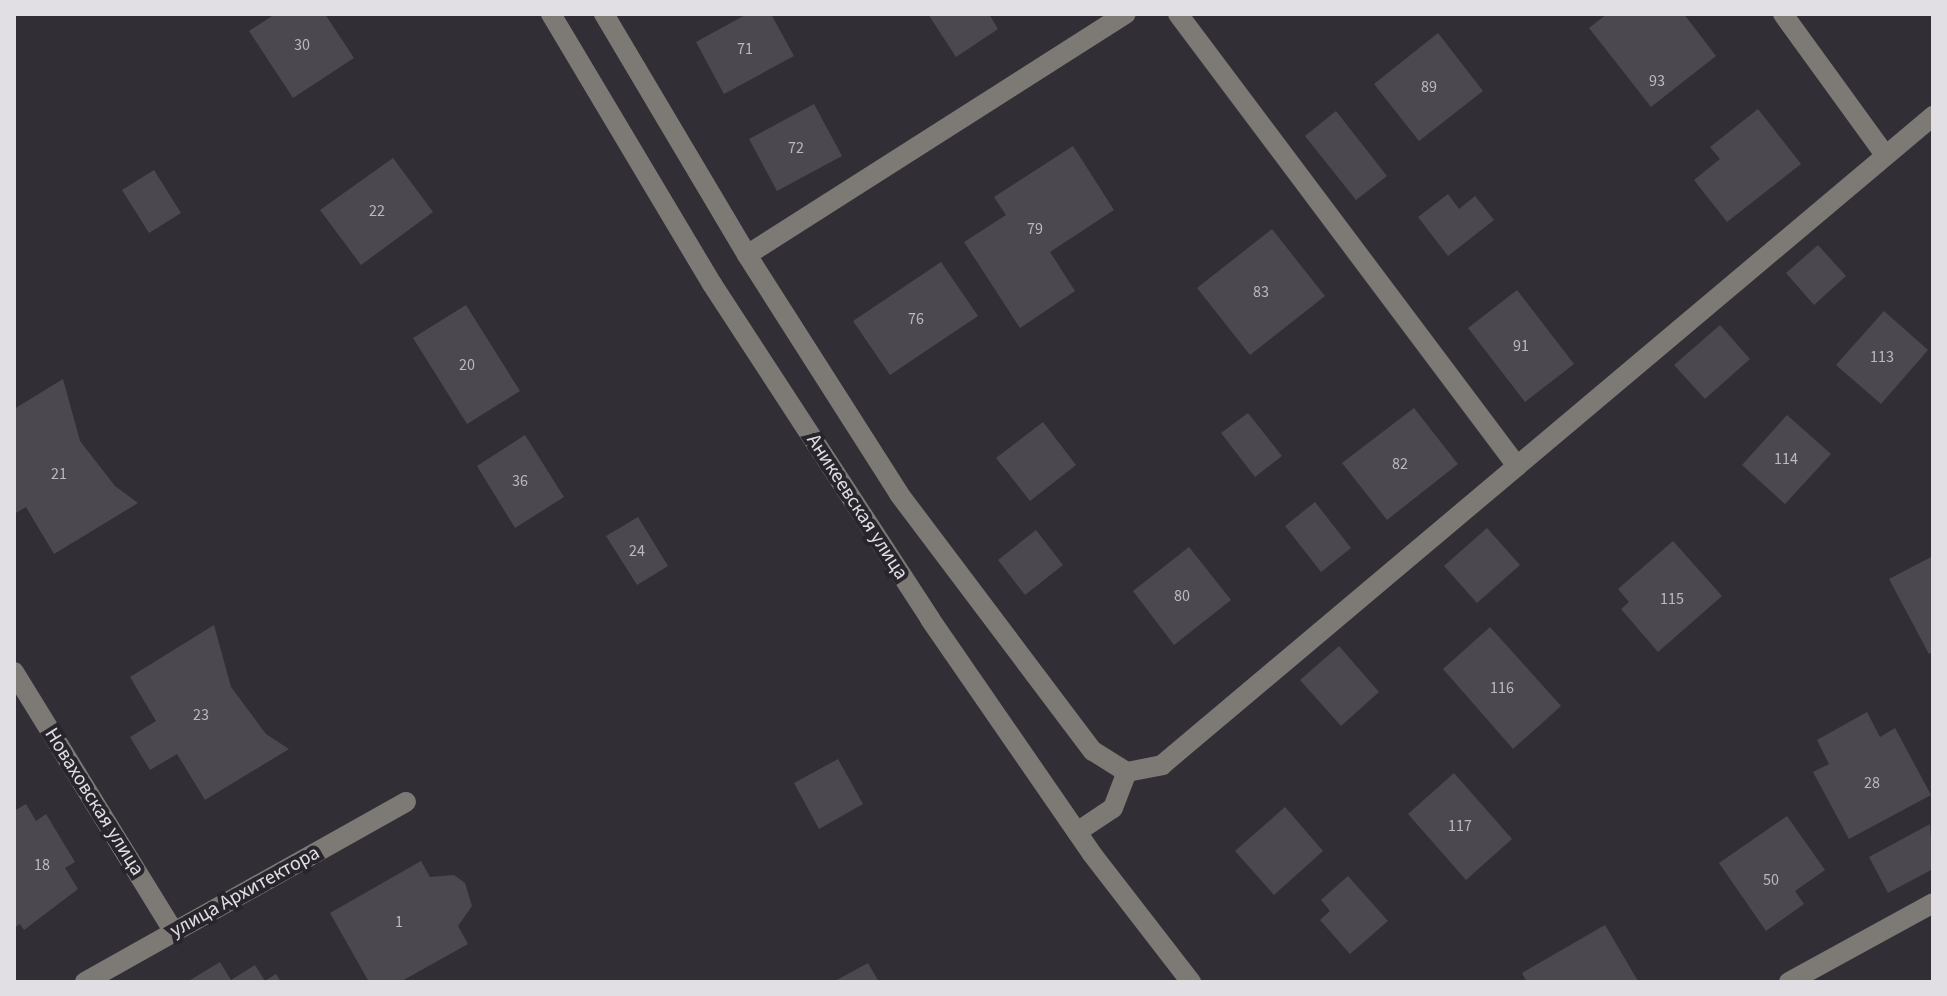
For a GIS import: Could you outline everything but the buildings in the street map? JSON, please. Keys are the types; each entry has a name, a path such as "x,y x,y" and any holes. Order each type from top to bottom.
{"street":[{"name":"Аникеевская улица","path":"551,14 712,284 930,619 1077,832 1191,982"},
{"path":"604,14 747,255 899,494 1093,751 1127,772 1162,765 1933,116"},
{"path":"747,255 1126,14"},
{"path":"1178,14 1517,466"},
{"path":"1783,14 1885,155"},
{"name":"Новаховская улица","path":"14,672 174,932"},
{"path":"1077,832 1113,808 1127,772"},
{"name":"улица Архитектора","path":"85,982 406,802"},
{"path":"1789,982 1933,903"}]}
